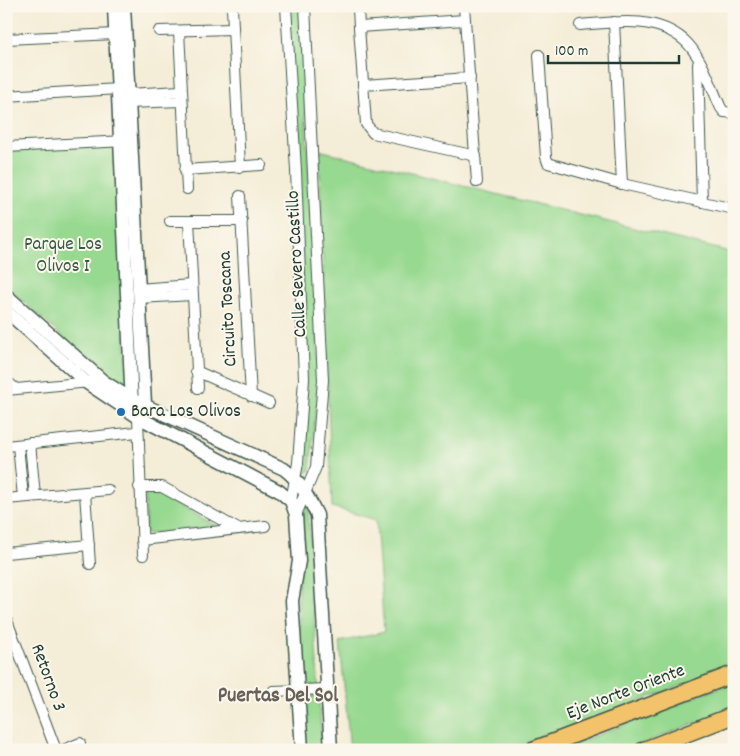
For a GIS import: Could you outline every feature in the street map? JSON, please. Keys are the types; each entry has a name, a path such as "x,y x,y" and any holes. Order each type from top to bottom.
{"main road":[{"name":"Eje Norte Oriente","path":"534,750 734,674"},
{"path":"644,750 734,715"}],"street":[{"path":"114,6 125,95 125,141 138,293 137,408 134,432 138,450 143,555"},
{"path":"124,6 125,141 137,408"},
{"name":"Calle Severo Castillo","path":"286,6 296,170 304,379 298,463 294,476 291,501 296,515 299,561 292,601 302,750"},
{"name":"Calle Severo Castillo","path":"296,515 316,466 323,380 305,6"},
{"path":"464,6 478,182"},
{"path":"232,7 240,167"},
{"path":"358,8 368,130 476,156"},
{"path":"360,28 465,20"},
{"path":"614,22 622,184"},
{"path":"580,25 614,22 645,23 666,28 685,41 698,60 721,108"},
{"path":"159,31 233,29"},
{"path":"179,31 180,96 187,189"},
{"path":"6,40 116,34"},
{"path":"539,55 548,163 622,184 734,209"},
{"path":"698,60 698,118 702,202"},
{"path":"363,84 470,78"},
{"path":"6,96 180,96"},
{"path":"698,118 702,106 706,102 713,102 724,112 734,113"},
{"path":"6,147 125,141"},
{"path":"185,170 261,165"},
{"name":"Circuito Toscana","path":"240,196 251,396"},
{"path":"170,221 242,220"},
{"name":"Circuito Toscana","path":"189,221 191,290 198,388"},
{"name":"Circuito Toscana","path":"138,293 191,290"},
{"path":"6,295 102,381 137,408 284,468 294,476 306,493 317,515 331,750"},
{"path":"6,311 87,383 137,408 280,491 291,501"},
{"name":"Circuito Toscana","path":"196,371 269,403"},
{"path":"6,381 11,390 102,381"},
{"path":"6,446 134,432"},
{"path":"30,443 35,496"},
{"path":"18,445 23,497"},
{"path":"139,486 162,487 238,529"},
{"path":"6,499 108,490"},
{"path":"85,493 90,564"},
{"path":"142,540 265,526"},
{"path":"6,553 89,545"},
{"name":"Retorno 3","path":"6,618 56,750"},
{"path":"273,691 328,689"},
{"path":"63,750 80,743"}],"green space":[{"path":"287,6 300,6 319,376 310,471 306,472 322,750 306,750 304,699 313,698 313,685 303,686 298,603 299,516 304,515 301,473 307,374"},
{"name":"Parque Los Olivos I","path":"115,144 128,390 105,375 6,286 6,150"},
{"path":"319,150 734,253 734,666 508,750 350,750 340,642 384,632 376,520 332,507"},
{"path":"155,492 218,527 146,534 145,493"},
{"path":"734,682 734,708 625,750 559,750"}],"place":[{"name":"Bara Los Olivos","path":"121,412"}],"district":[{"name":"Puertas Del Sol","path":"278,697"}]}
